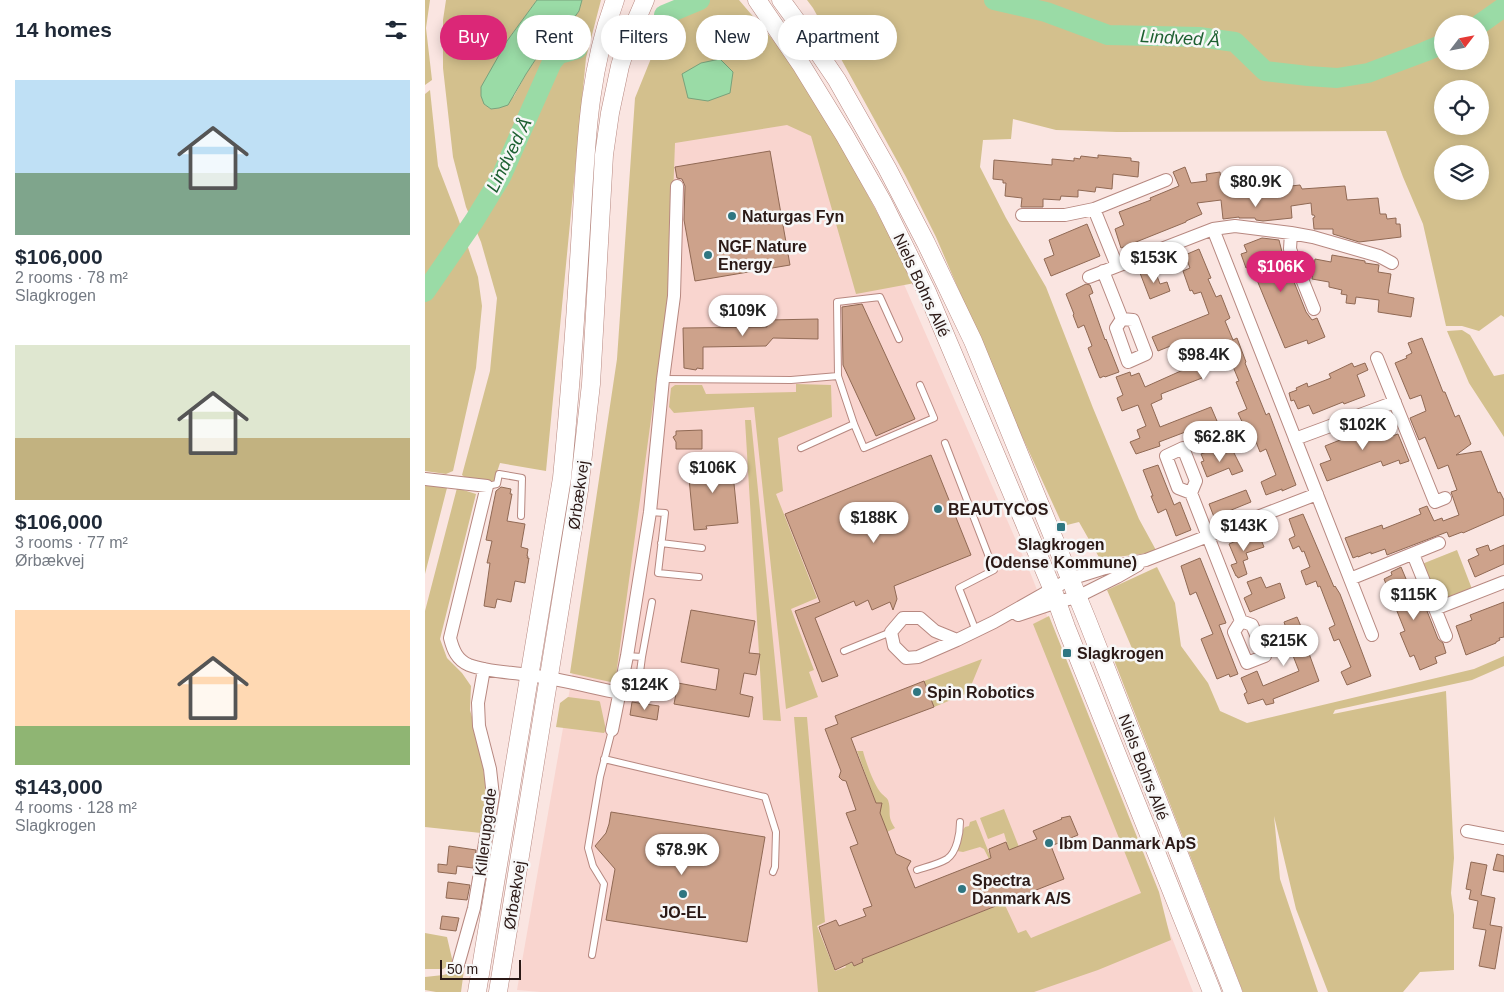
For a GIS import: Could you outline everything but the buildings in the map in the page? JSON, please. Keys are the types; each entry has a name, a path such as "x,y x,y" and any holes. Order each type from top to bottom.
{"street":[{"name":"Ørbækvej","path":"477,992 562,478 570,396 588,114 597,62 615,0"},
{"name":"Ørbækvej","path":"498,992 579,490 590,394 604,155 610,113 620,66 629,37 645,0"},
{"name":"Niels Bohrs Allé","path":"757,0 802,66 845,136 883,203 927,292 1005,476 1123,713 1233,992"},
{"name":"Niels Bohrs Allé","path":"781,0 837,80 887,168 926,243 973,342 1064,592 1066,627 1212,992"},
{"path":"1022,215 1065,215 1094,209 1143,183 1166,180"},
{"path":"612,730 627,656 650,512 673,296 677,186"},
{"path":"1094,209 1117,266"},
{"path":"1089,277 1213,228 1235,226 1313,237 1379,256 1392,263"},
{"path":"1213,228 1372,635"},
{"path":"1291,233 1290,249 1314,309"},
{"path":"1103,271 1122,319"},
{"path":"1377,358 1435,502 1445,498"},
{"path":"1295,440 1395,402"},
{"path":"425,479 487,486 450,638 457,657 468,664 483,669 549,678 620,693"},
{"path":"1191,493 1241,621"},
{"path":"957,640 935,631 920,618 903,618 891,632 895,646 906,658 917,657 957,640 994,622 1064,592 1105,568 1146,560 1317,494"},
{"path":"1350,579 1439,543"},
{"path":"1413,554 1446,636"},
{"path":"1064,592 1117,577 1146,560"},
{"path":"1435,609 1504,582"},
{"name":"Killerupgade","path":"459,965 474,908 493,796 490,769 479,726 478,703 483,669"},
{"path":"1467,830 1504,838"}],"lane":[{"path":"899,340 880,297 837,302 838,376 864,448 934,418 920,385"},
{"path":"663,379 791,380 838,376"},
{"path":"801,448 854,424"},
{"path":"945,443 995,570 959,588 975,631"},
{"path":"487,486 497,484 499,474 522,478 521,516"},
{"path":"650,512 665,513 658,573 699,578"},
{"path":"661,543 702,548"},
{"path":"638,687 652,602"},
{"path":"844,651 891,632"},
{"path":"627,656 642,657"},
{"path":"592,955 604,884 593,866 588,848 600,777 612,730"},
{"path":"604,759 765,797 776,832 775,867 773,872"},
{"path":"917,870 947,859 957,842 960,822"}],"shaded area":[{"path":"425,0 430,0 426,28 432,80 425,85"},
{"path":"446,0 537,0 526,15 517,15 517,27 507,41 507,15 444,15"},
{"path":"537,0 582,0 576,15 526,15"},
{"path":"582,0 601,0 591,39 591,15 576,15"},
{"path":"680,0 739,0 752,15 696,15 696,60 768,60 768,34 778,46 778,60 788,60 828,121 915,283 856,294 811,136 787,125 675,143 670,280 615,683 570,673 617,359 635,98 650,60 686,60 686,15 669,15 671,9"},
{"path":"807,0 1504,0 1504,317 1501,315 1479,331 1462,326 1446,326 1423,224 1386,131 1117,132 1056,130 1013,119 1011,139 983,140 980,167 1006,218 1046,287 1139,519 1157,552 1100,559 1079,522 1063,526 1014,419 936,237 906,177 842,60 897,60 897,15 817,15"},
{"path":"517,27 517,60 535,60 508,105 491,109 484,104 481,96 481,87 496,60 507,60 507,41"},
{"path":"443,60 500,60 484,104 491,109 499,108 514,96 535,60 586,60 546,471 500,463 494,481 467,479 462,475 490,371 497,298 481,242 466,207 453,157"},
{"path":"721,60 733,72 730,93 708,101 688,98 682,74 701,63"},
{"path":"430,90 438,166 478,277 482,306 476,368 453,471 446,474 425,471 425,94"},
{"path":"807,112 851,163 1032,577 1193,992 541,992 517,990 667,136"},
{"path":"1462,330 1470,335 1494,376 1504,374 1504,437 1469,383 1447,331"},
{"path":"796,384 831,385 832,417 778,438 783,491 776,494 817,598 791,609 814,670 809,672 818,697 786,709 754,407 674,413 669,407 671,388 675,385 702,385 706,394 796,392"},
{"path":"745,420 751,420 781,721 763,720"},
{"path":"425,483 448,484 425,574"},
{"path":"457,488 476,494 440,639 447,658 462,673 471,686 470,710 479,742 486,787 481,833 425,827 425,611"},
{"path":"1457,550 1472,589 1443,601 1435,597 1422,564"},
{"path":"1157,567 1175,603 1181,646 1208,683 1220,711 1247,723 1474,669 1504,656 1504,666 1472,680 1335,710 1333,714 1446,691 1454,858 1451,893 1454,915 1454,970 1420,972 1403,992 1328,992 1296,909 1274,816 1280,879 1318,992 1243,992 1114,660 1134,653 1107,590"},
{"path":"1049,616 1159,892 1171,940 1098,970 1034,992 818,992 794,717 807,717 825,922 817,926 835,971 852,963 854,966 863,962 862,959 1004,903 1018,933 1026,930 1031,938 1141,893 1033,624"},
{"path":"982,659 968,693 934,707 924,681"},
{"path":"568,697 600,702 606,730 604,733 556,727 560,703"},
{"path":"857,751 863,751 876,786 888,800 890,817 895,828 887,832 879,810 880,803 876,803"},
{"path":"1004,809 1019,847 1009,850 1004,833 988,839 980,818"},
{"path":"976,820 991,858 989,859 984,849 980,847 963,852 957,851 963,830 969,826 970,822"},
{"path":"425,933 447,937 453,963 443,969 425,969"},
{"path":"464,970 461,992 425,990 425,977"}],"waterway":[{"name":"Lindved Å","path":"664,15 700,0"},
{"name":"Lindved Å","path":"994,0 1046,12 1108,35 1199,37 1235,42 1265,71 1308,76 1337,78 1368,73 1434,48"},
{"name":"Lindved Å","path":"1489,18 1504,7"},
{"name":"Lindved Å","path":"425,292 474,221 501,177 554,60"}],"place":[{"name":"Naturgas Fyn","path":"732,216"},
{"name":"NGF Nature Energy","path":"708,255"},
{"name":"BEAUTYCOS","path":"938,509"},
{"name":"Slagkrogen (Odense Kommune)","path":"1061,527"},
{"name":"Slagkrogen","path":"1067,653"},
{"name":"Spin Robotics","path":"917,692"},
{"name":"Ibm Danmark ApS","path":"1049,843"},
{"name":"Spectra Danmark A/S","path":"962,889"},
{"name":"JO-EL","path":"683,894"}]}
